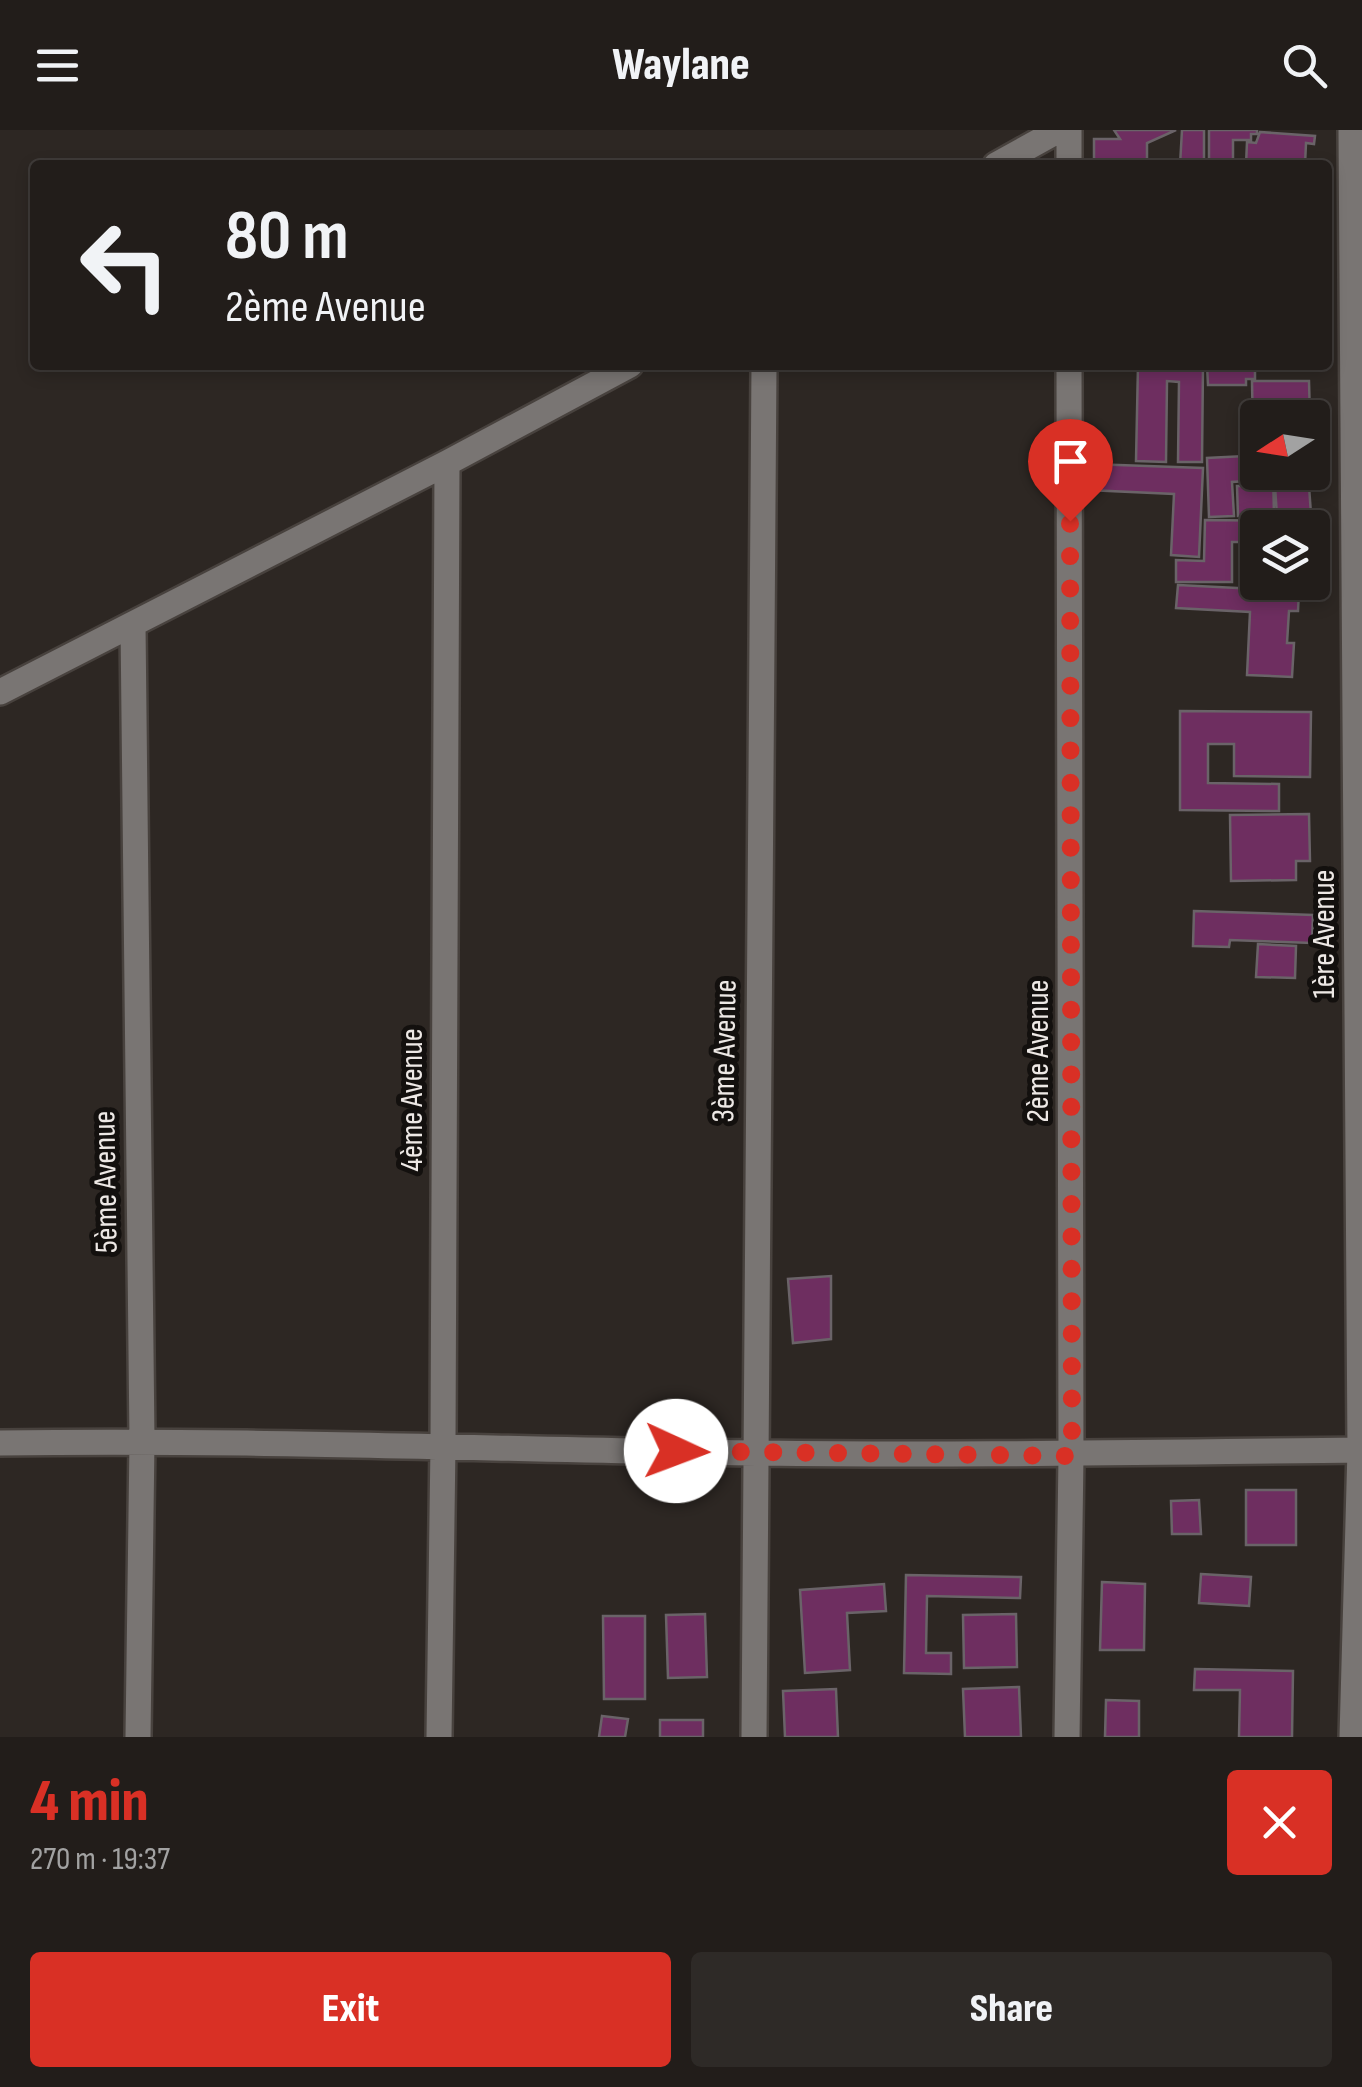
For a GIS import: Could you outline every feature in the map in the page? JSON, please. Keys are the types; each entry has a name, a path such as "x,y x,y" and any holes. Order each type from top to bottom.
{"street":[{"path":"1005,160 1059,130"},
{"path":"1069,130 1069,160"},
{"name":"1ère Avenue","path":"1351,130 1361,1450 1352,1737"},
{"path":"0,692 621,370"},
{"name":"3ème Avenue","path":"754,1737 764,370"},
{"name":"2ème Avenue","path":"1067,1737 1072,1456 1069,370"},
{"name":"4ème Avenue","path":"439,1737 447,463"},
{"name":"5ème Avenue","path":"133,625 142,1441 138,1737"},
{"path":"0,1443 443,1444 754,1453 1072,1456 1361,1450"}],"building":[{"path":"1114,130 1176,130 1147,143 1147,160 1094,160 1094,139 1120,139"},
{"path":"1182,130 1204,130 1204,160 1180,160"},
{"path":"1209,130 1257,130 1257,134 1251,134 1251,140 1233,140 1233,160 1209,160"},
{"path":"1260,132 1315,136 1314,144 1306,143 1305,160 1246,160 1247,142 1256,143"},
{"path":"1138,370 1203,370 1202,462 1178,462 1179,382 1167,381 1166,462 1136,461"},
{"path":"1207,370 1255,370 1255,379 1246,379 1246,385 1208,385"},
{"path":"1252,381 1309,381 1310,400 1252,400"},
{"path":"1240,456 1240,481 1232,482 1234,516 1209,517 1207,458"},
{"path":"1090,464 1203,468 1199,557 1171,555 1174,494 1088,490"},
{"path":"1237,486 1240,490 1273,490 1274,510 1240,510 1238,516"},
{"path":"1275,490 1309,490 1311,510 1277,510"},
{"path":"1205,520 1240,520 1240,542 1232,542 1232,582 1176,582 1176,560 1204,561"},
{"path":"1178,585 1240,588 1240,600 1299,600 1298,611 1289,611 1287,643 1294,643 1292,677 1247,675 1250,612 1176,608"},
{"path":"1180,711 1311,712 1310,777 1234,776 1234,744 1208,744 1208,783 1279,784 1279,811 1180,810"},
{"path":"1309,814 1310,861 1296,861 1296,880 1231,881 1230,815"},
{"path":"1194,911 1313,915 1312,943 1230,940 1229,947 1193,946"},
{"path":"1258,944 1296,946 1295,978 1256,977"},
{"path":"831,1276 831,1339 793,1343 788,1279"},
{"path":"1246,1490 1296,1490 1296,1545 1246,1545"},
{"path":"1199,1500 1201,1534 1172,1534 1171,1501"},
{"path":"1201,1574 1251,1577 1249,1606 1199,1603"},
{"path":"906,1575 1021,1577 1020,1598 927,1596 926,1653 951,1653 951,1674 904,1673"},
{"path":"1102,1582 1145,1584 1144,1650 1100,1650"},
{"path":"884,1584 886,1611 847,1613 850,1670 805,1673 800,1590"},
{"path":"705,1614 707,1677 668,1678 666,1615"},
{"path":"1016,1614 1017,1667 964,1668 963,1615"},
{"path":"603,1616 645,1616 645,1699 604,1699"},
{"path":"1195,1669 1293,1671 1292,1737 1239,1737 1240,1690 1194,1690"},
{"path":"1019,1687 1021,1737 965,1737 963,1689"},
{"path":"836,1689 838,1737 785,1737 783,1691"},
{"path":"1106,1700 1139,1701 1139,1737 1105,1737"},
{"path":"602,1716 628,1719 625,1737 599,1737"},
{"path":"660,1720 703,1720 703,1737 660,1737"}],"route":[{"path":"676,1451 1072,1456 1070,521"}]}
